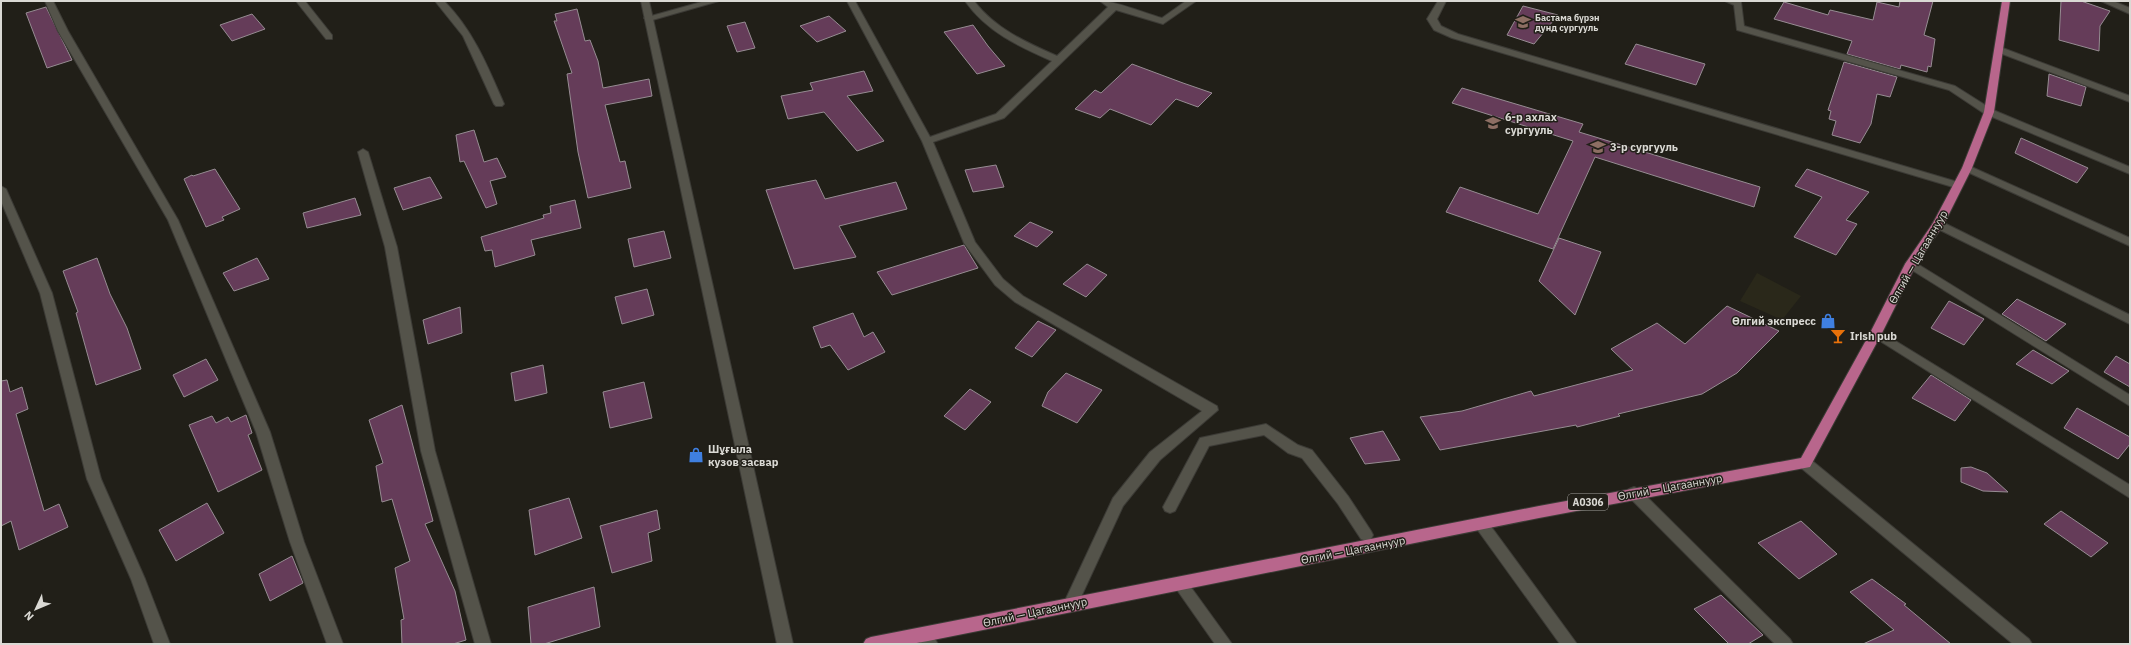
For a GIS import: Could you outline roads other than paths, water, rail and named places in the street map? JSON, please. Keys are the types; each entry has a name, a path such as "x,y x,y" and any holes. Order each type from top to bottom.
{"highway":[{"name":"Өлгий — Цагааннуур","path":"872,644 927,640 1070,605 1482,525 1634,493 1805,463 1876,333 1911,264 1938,224 1967,168 1989,112 2000,50 2006,1"}],"street":[{"path":"49,1 67,38 173,220 263,432 297,542 335,644"},
{"path":"300,1 329,37"},
{"path":"439,1 454,15 467,33 500,104"},
{"path":"645,1 785,644"},
{"path":"649,18 715,1"},
{"path":"851,1 927,141 970,243 999,282 1019,299 1212,410 1155,456 1118,502 1070,605"},
{"path":"969,1 977,12 1007,38 1058,60"},
{"path":"1104,1 1114,7 1163,21 1192,1"},
{"path":"1442,1 1432,19 1437,28 1455,36 1957,185"},
{"path":"1729,1 1738,4 1740,28 1952,88 1989,112 2130,171"},
{"path":"2105,1 2130,11"},
{"path":"927,141 1000,116 1114,7"},
{"path":"2000,50 2130,99"},
{"path":"362,152 391,247 428,452 483,644"},
{"path":"1967,168 2130,242"},
{"path":"1,189 46,293 94,479 138,579 162,644"},
{"path":"1938,224 2130,320"},
{"path":"1911,264 2130,401"},
{"path":"1876,333 2130,492"},
{"path":"1170,507 1205,442 1266,429 1294,449 1307,454 1343,500 1366,535"},
{"path":"1805,463 2024,644"},
{"path":"1634,493 1786,644"},
{"path":"1482,525 1569,644"},
{"path":"1180,583 1224,644"}],"place":[{"name":"Бастама бүрэн дунд сургууль","path":"1523,22"},
{"name":"6-р ахлах сургууль","path":"1493,123"},
{"name":"3-р сургууль","path":"1598,147"},
{"name":"Өлгий экспресс","path":"1828,321"},
{"name":"Irish pub","path":"1838,336"},
{"name":"Шұғыла кузов засвар","path":"696,455"}]}
